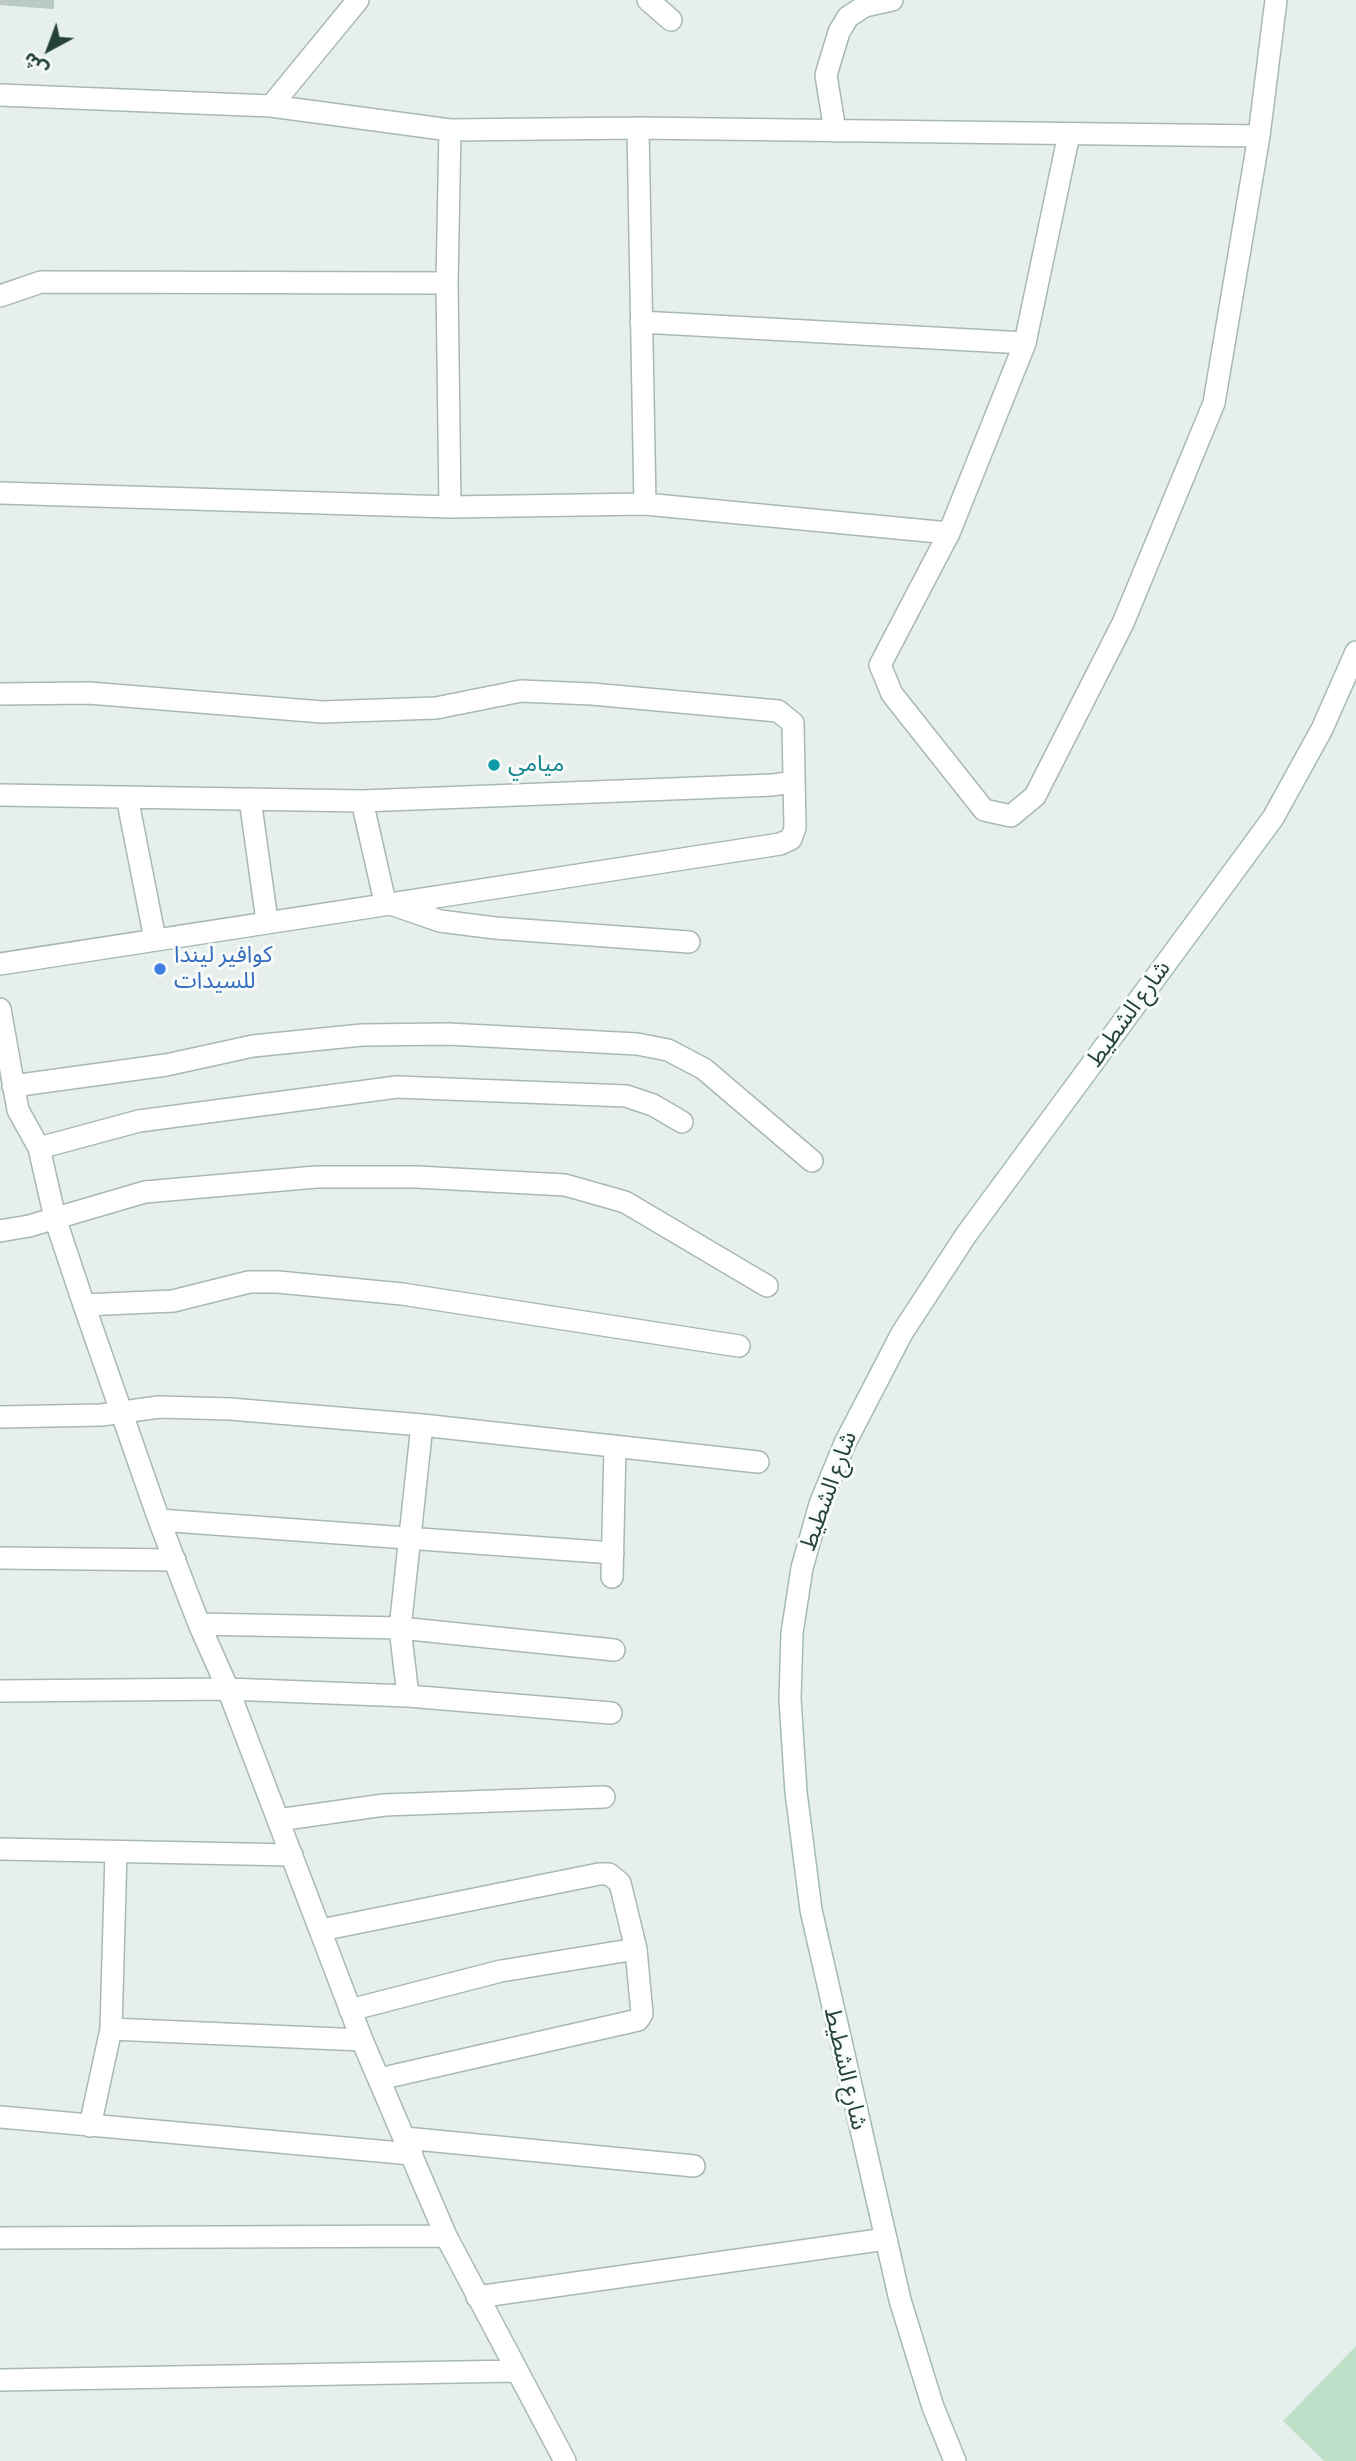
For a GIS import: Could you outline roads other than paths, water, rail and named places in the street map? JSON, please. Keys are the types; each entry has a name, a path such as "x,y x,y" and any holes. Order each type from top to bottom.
{"street":[{"path":"271,106 358,0"},
{"path":"648,0 671,20"},
{"path":"835,131 825,75 829,57 848,17 861,3 892,0"},
{"path":"1069,134 1026,343 949,533 880,665 892,694 984,810 1012,816 1035,796 1123,623 1214,403 1259,136 1276,0"},
{"path":"0,95 271,106 450,130 638,128 1259,136"},
{"path":"638,128 645,504"},
{"path":"450,130 447,283 450,507"},
{"path":"0,296 41,282 447,283"},
{"path":"641,322 1026,343"},
{"path":"0,493 450,507 645,504 949,533"},
{"name":"شارع الشطيط","path":"956,2461 915,2354 822,1969 802,1851 790,1666 796,1600 810,1536 832,1474 859,1413 933,1284 1273,818 1322,729 1356,652"},
{"path":"0,694 89,693 322,712 436,708 522,691 593,694 778,711 793,723 792,782 795,828 786,842 385,902 0,964"},
{"path":"0,795 362,801 773,785 792,782"},
{"path":"127,797 155,939"},
{"path":"250,799 268,921"},
{"path":"362,801 385,902"},
{"path":"385,902 440,922 495,929 689,942"},
{"path":"0,1009 13,1086 9,1107 39,1148 55,1218 84,1305 159,1520 199,1624 228,1689 362,2040 446,2236 560,2460"},
{"path":"13,1086 166,1065 253,1045 362,1035 448,1034 636,1044 668,1050 704,1069 812,1161"},
{"path":"39,1148 139,1121 248,1109 397,1087 626,1096 653,1105 682,1122"},
{"path":"0,1231 145,1192 316,1177 417,1177 565,1185 625,1202 768,1286"},
{"path":"84,1305 173,1301 227,1286 278,1282 402,1294 739,1346"},
{"path":"0,1417 80,1417 159,1407 230,1409 422,1424 758,1462"},
{"path":"408,1696 400,1628 407,1539 422,1424"},
{"path":"612,1577 615,1446"},
{"path":"159,1520 613,1553"},
{"path":"0,1558 175,1560"},
{"path":"199,1624 400,1628 614,1650"},
{"path":"0,1691 228,1689 408,1696 611,1713"},
{"path":"278,1820 384,1805 604,1797"},
{"path":"0,1849 292,1855"},
{"path":"90,2126 111,2029 116,1853"},
{"path":"321,1930 609,1874 620,1883 636,1948 642,2014 638,2020 379,2079"},
{"path":"351,2010 501,1971 636,1948"},
{"path":"111,2029 362,2040"},
{"path":"0,2117 90,2126 694,2166"},
{"path":"0,2238 446,2236"},
{"path":"478,2297 886,2239"},
{"path":"0,2380 515,2371"}],"place":[{"name":"ميامي","path":"494,765"},
{"name":"كوافير ليندا للسيدات","path":"160,969"}]}
